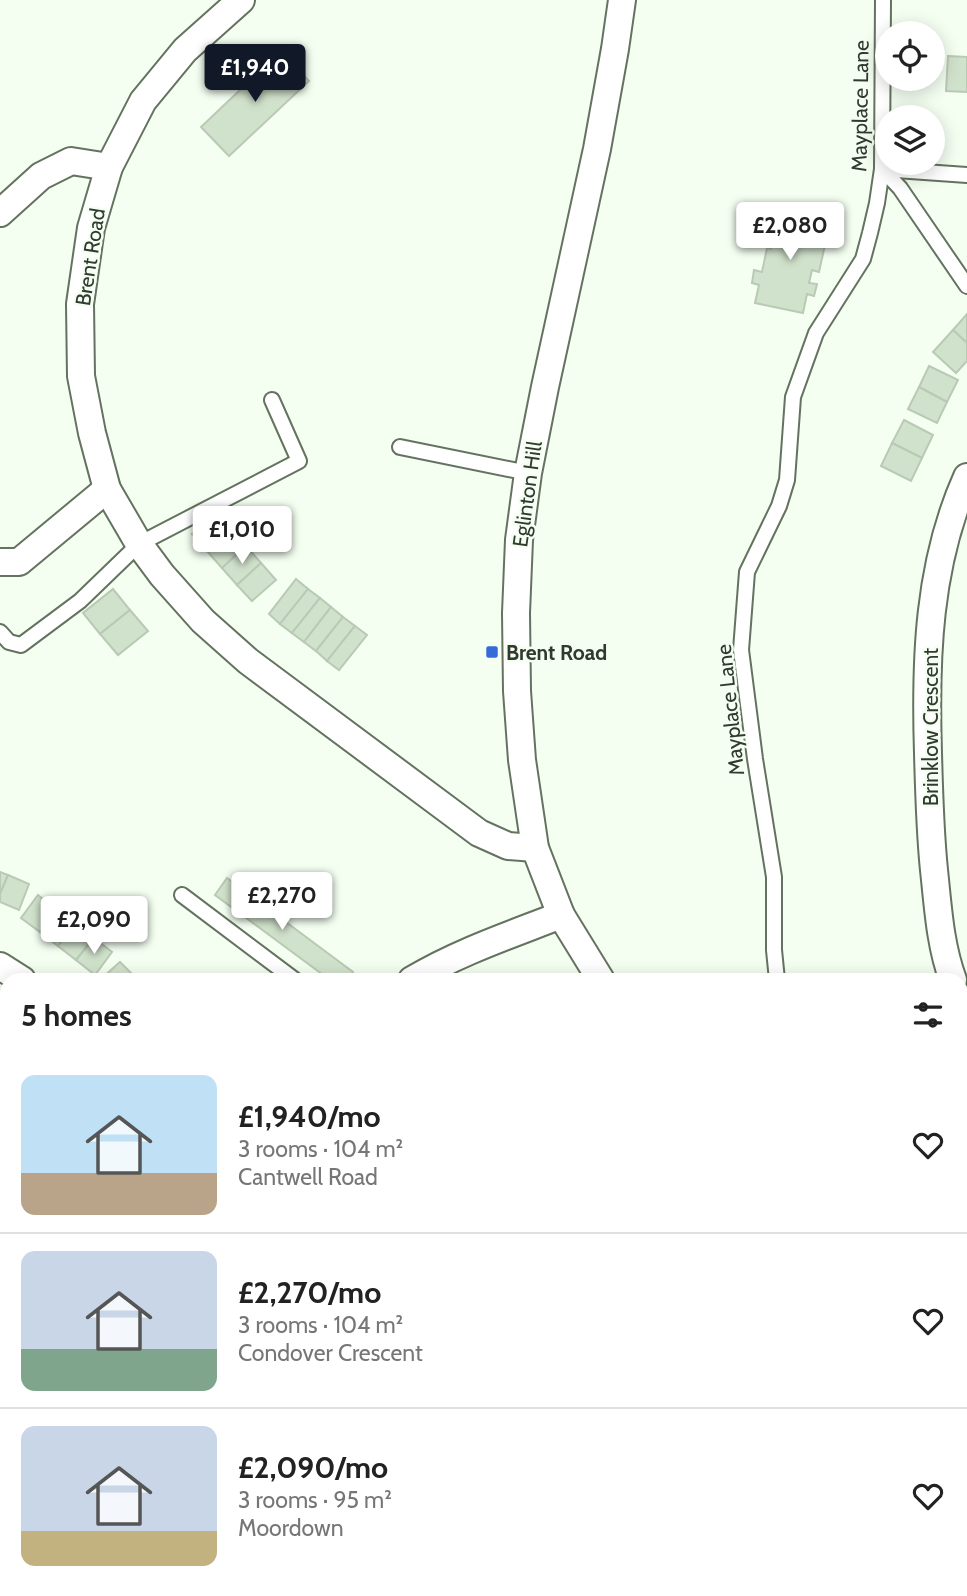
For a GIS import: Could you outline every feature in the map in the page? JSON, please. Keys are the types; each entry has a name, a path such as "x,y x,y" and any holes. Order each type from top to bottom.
{"street":[{"name":"Brent Road","path":"241,0 184,50 144,101 109,167 91,229 80,304 81,376 107,489 139,544 162,575 203,621 248,661 479,833 508,846 536,848"},
{"name":"Eglinton Hill","path":"597,973 561,915 536,848 522,760 516,612 519,540 528,473 597,149 621,0"},
{"path":"0,214 41,176 71,161 109,167"},
{"name":"Brinklow Crescent","path":"950,973 945,958 930,830 926,709 932,606 943,542 967,477"},
{"path":"0,562 19,562 107,489"},
{"path":"424,973 486,944 561,915"}],"lane":[{"name":"Mayplace Lane","path":"882,105 883,0"},
{"path":"945,173 967,175"},
{"name":"Mayplace Lane","path":"776,973 774,877 741,650 747,572 779,506 787,480 793,397 816,333 863,259 881,175"},
{"path":"888,175 900,188 967,286"},
{"path":"0,632 9,642 21,645 80,601 139,544 299,461 272,400"},
{"path":"400,447 528,473"},
{"path":"182,895 286,973"}],"building":[{"path":"281,51 309,81 229,156 201,127"},
{"path":"948,56 967,57 967,92 946,91"},
{"path":"767,213 829,227 819,272 812,270 809,283 817,284 814,296 807,294 803,313 755,303 759,285 752,283 754,270 762,272 767,248 771,249 773,242 761,240"},
{"path":"967,314 967,343 953,330"},
{"path":"953,330 967,343 967,361 956,373 933,352"},
{"path":"929,366 958,380 947,402 919,387"},
{"path":"919,387 947,402 937,423 908,409"},
{"path":"904,420 933,435 922,458 892,443"},
{"path":"892,443 922,458 911,481 881,466"},
{"path":"216,513 231,530 207,551 192,534"},
{"path":"231,530 246,546 222,568 207,551"},
{"path":"246,546 261,563 237,585 222,568"},
{"path":"261,563 276,580 252,601 237,585"},
{"path":"296,579 308,589 280,624 269,614"},
{"path":"113,589 130,610 100,634 83,613"},
{"path":"308,589 320,598 292,633 280,624"},
{"path":"320,598 331,607 304,642 292,633"},
{"path":"331,607 343,617 316,651 304,642"},
{"path":"130,610 148,631 118,655 100,634"},
{"path":"343,617 355,626 327,661 316,651"},
{"path":"355,626 367,635 339,670 327,661"},
{"path":"0,872 8,875 0,894"},
{"path":"8,875 29,884 19,910 0,902 0,894"},
{"path":"227,878 353,972 321,973 215,895"},
{"path":"38,895 57,910 40,932 21,918"},
{"path":"57,910 75,924 58,946 40,932"},
{"path":"75,924 94,938 76,960 58,946"},
{"path":"94,938 112,952 96,973 92,973 76,960"},
{"path":"120,962 131,973 108,973"}],"place":[{"name":"Brent Road","path":"492,652"}]}
